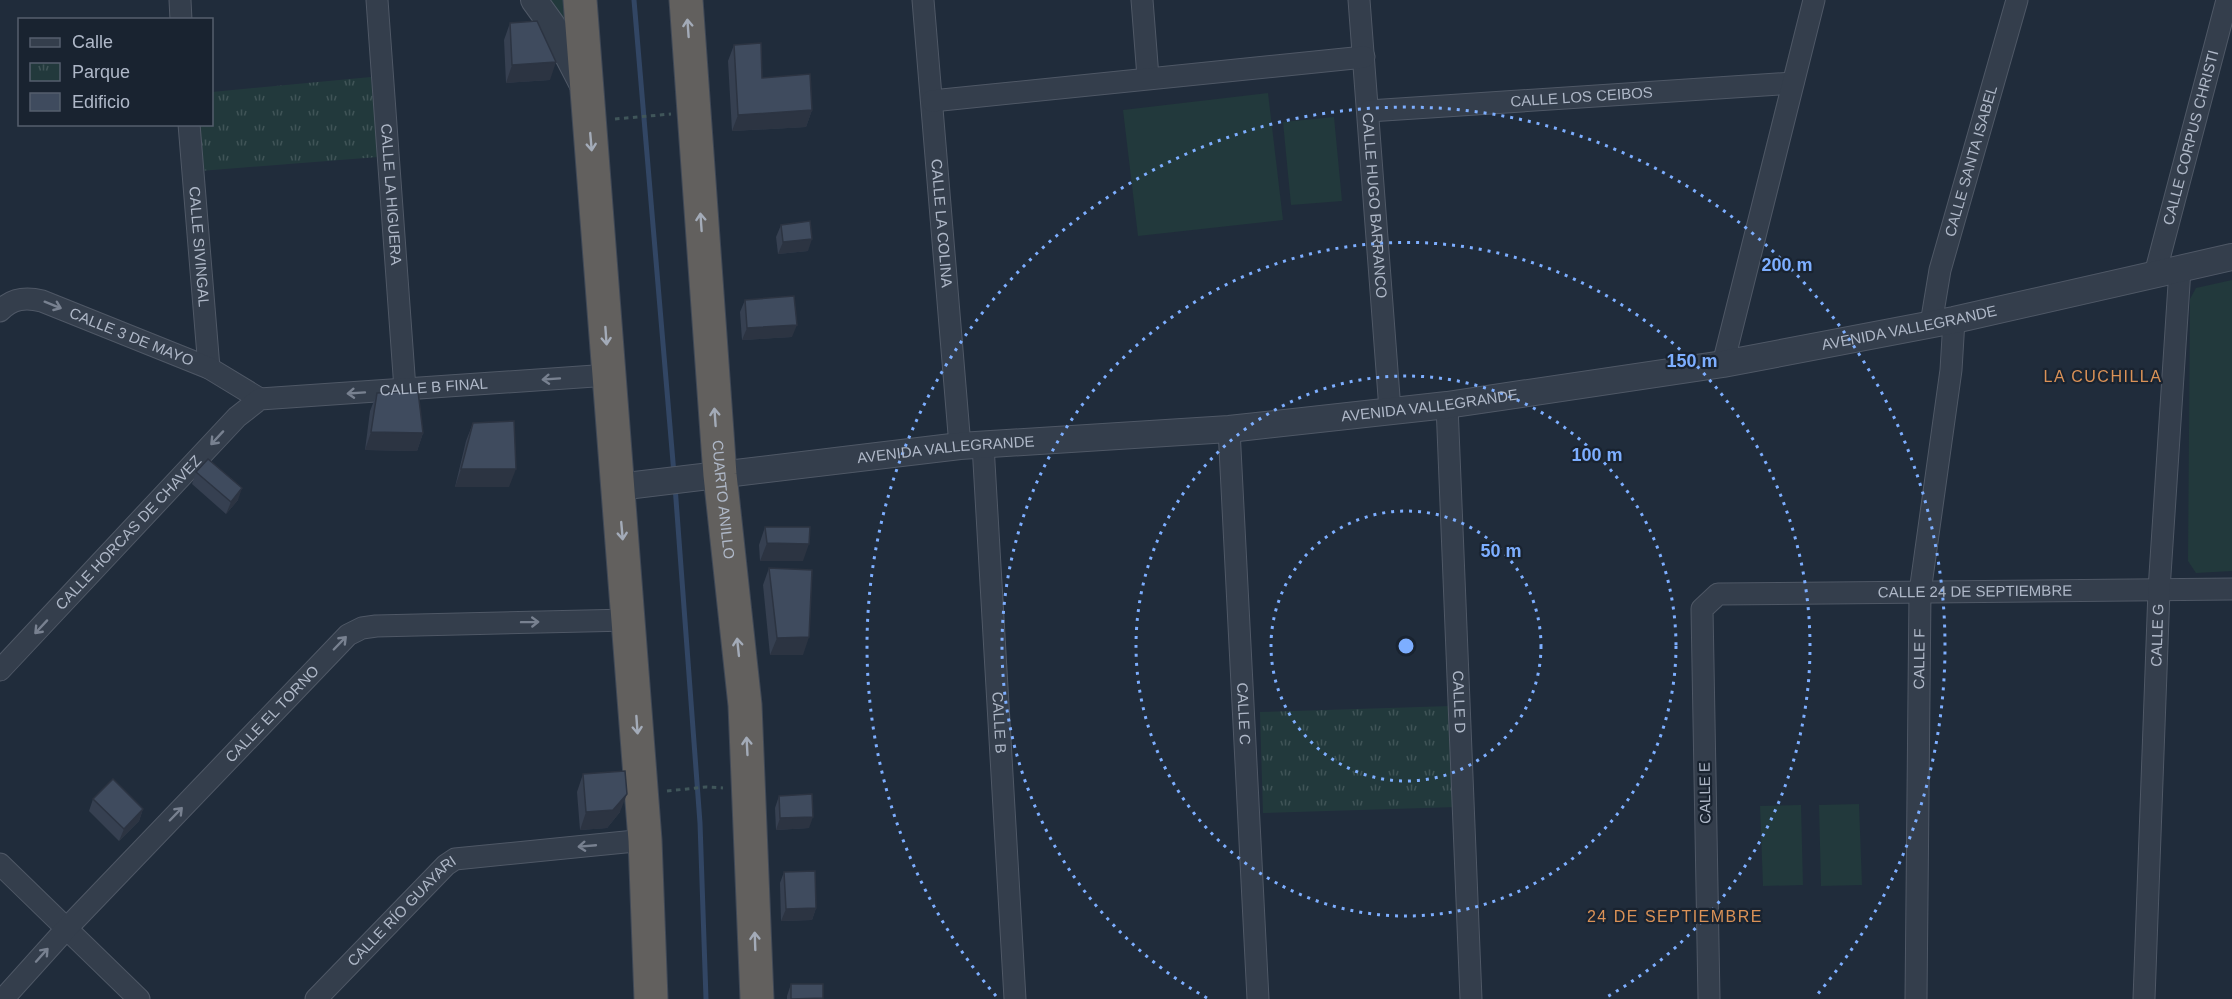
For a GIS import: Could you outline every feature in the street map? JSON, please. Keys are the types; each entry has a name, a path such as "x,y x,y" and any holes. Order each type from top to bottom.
{"highway":[{"path":"580,0 645,840 651,999"},
{"name":"CUARTO ANILLO","path":"686,0 704,477 745,705 758,999"}],"street":[{"path":"180,0 181,18"},
{"name":"CALLE LA HIGUERA","path":"377,0 405,389"},
{"path":"534,0 552,26 587,93"},
{"name":"CALLE LA COLINA","path":"923,0 932,101 971,446"},
{"path":"1142,0 1148,77"},
{"name":"CALLE HUGO BARRANCO","path":"1359,0 1390,410"},
{"path":"1723,364 1814,0"},
{"name":"CALLE SANTA ISABEL","path":"1943,322 1940,270 2017,0"},
{"name":"CALLE CORPUS CHRISTI","path":"2155,274 2227,0"},
{"path":"932,101 1148,77 1364,57"},
{"name":"CALLE LOS CEIBOS","path":"1369,111 1793,83"},
{"name":"CALLE SIVINGAL","path":"189,126 209,368"},
{"name":"AVENIDA VALLEGRANDE","path":"618,487 971,446 1229,429 1447,405 1723,364 1943,322 2232,257"},
{"name":"CALLE G","path":"2144,999 2159,590 2180,269"},
{"name":"CALLE 3 DE MAYO","path":"1,305 17,299 28,298 42,301 209,368 260,399"},
{"name":"CALLE F","path":"1916,999 1920,592 1951,370 1943,322"},
{"name":"CALLE B FINAL","path":"260,399 609,375"},
{"name":"CALLE HORCAS DE CHAVEZ","path":"0,670 237,417 260,399"},
{"name":"CALLE D","path":"1447,405 1471,999"},
{"name":"CALLE C","path":"1229,429 1258,999"},
{"name":"CALLE B","path":"971,446 1015,999"},
{"name":"CALLE 24 DE SEPTIEMBRE","path":"1718,594 2232,589"},
{"name":"CALLE E","path":"1708,999 1702,609 1718,594"},
{"name":"CALLE EL TORNO","path":"3,999 67,928 348,635 362,628 376,626 629,620"},
{"name":"CALLE RÍO GUAYARI","path":"316,999 454,859 645,840"},
{"path":"0,864 139,999"}],"path":[{"path":"625,118 652,116"},
{"path":"668,791 717,787"}],"green space":[{"path":"551,0 564,0 565,24"},
{"path":"371,77 378,157 200,171 197,126 213,126 213,92"},
{"path":"1268,93 1283,220 1138,236 1123,110"},
{"path":"1334,117 1342,201 1291,205 1283,122"},
{"path":"2232,280 2232,571 2196,573 2188,561 2190,299 2196,288"},
{"path":"1452,706 1456,807 1263,813 1260,712"},
{"path":"1859,804 1862,885 1821,886 1819,805"},
{"path":"1801,805 1803,885 1763,886 1760,806"}],"building":[{"path":"537,21 556,62 512,65 510,23"},
{"path":"761,43 762,78 810,74 812,110 738,115 734,45"},
{"path":"810,221 812,239 783,242 781,225"},
{"path":"794,296 797,325 747,328 745,300"},
{"path":"418,391 423,433 371,432 377,393"},
{"path":"514,421 516,469 461,469 473,423"},
{"path":"208,459 242,488 231,502 196,472"},
{"path":"765,527 810,527 809,544 767,543"},
{"path":"769,568 812,570 809,637 777,638"},
{"path":"625,771 627,794 613,810 586,812 583,774"},
{"path":"113,779 143,809 124,829 93,799"},
{"path":"812,794 813,817 780,818 779,796"},
{"path":"815,871 816,908 786,909 784,872"},
{"path":"791,984 823,984 823,998 791,999"}],"waterway":[{"path":"634,0 674,474"},
{"path":"675,486 700,823 706,999"}],"district":[{"name":"LA CUCHILLA","path":"2103,376"},
{"name":"24 DE SEPTIEMBRE","path":"1675,916"}]}
